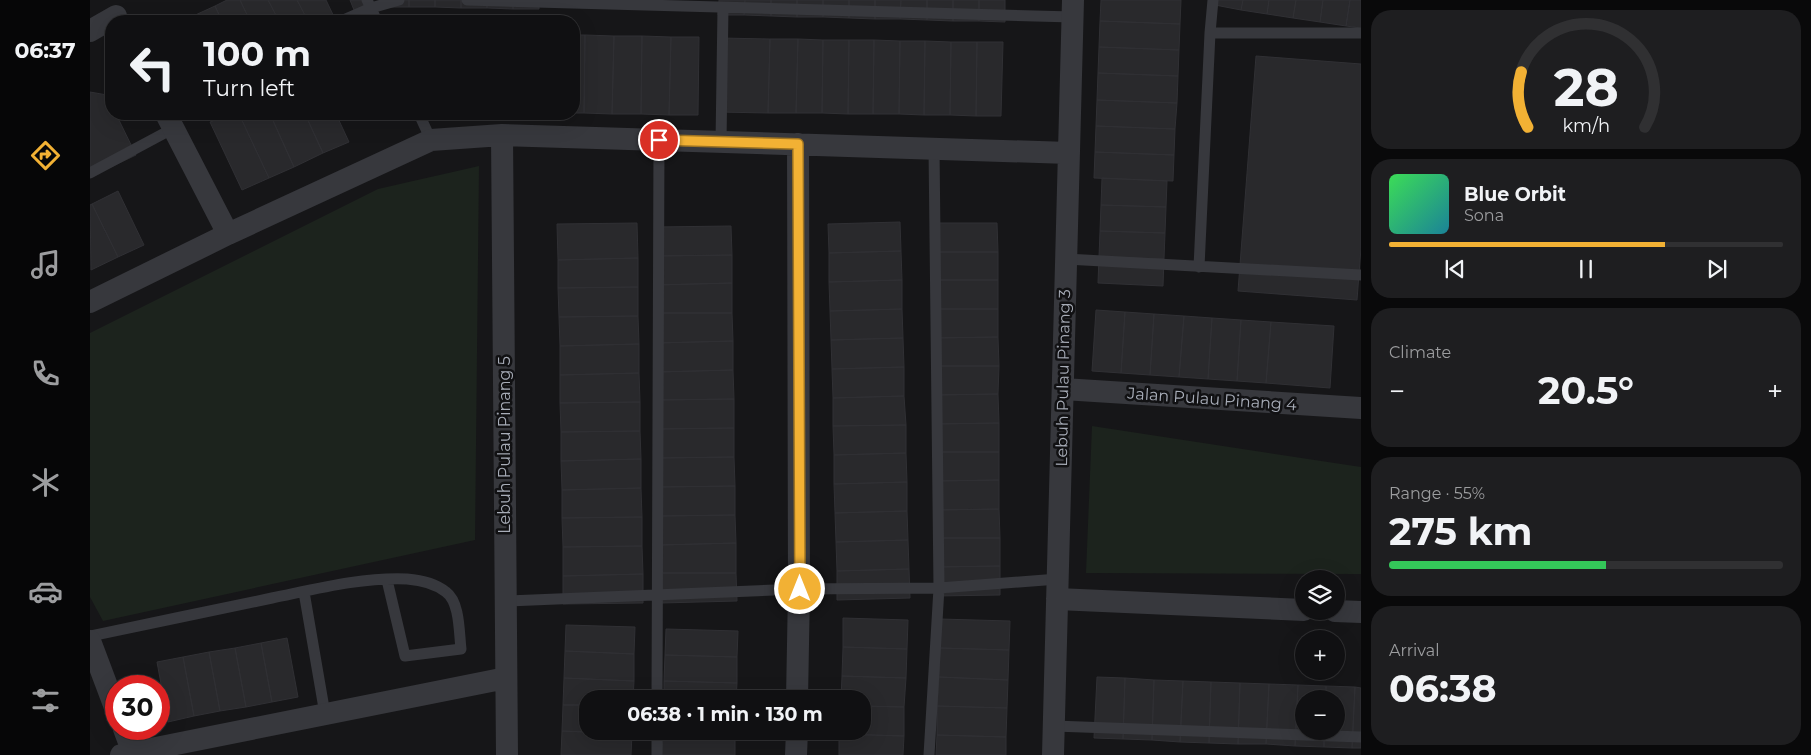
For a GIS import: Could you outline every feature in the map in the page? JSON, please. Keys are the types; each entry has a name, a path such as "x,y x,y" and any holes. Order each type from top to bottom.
{"street":[{"name":"Lebuh Pulau Pinang 3","path":"1053,755 1073,9"},
{"path":"90,31 105,20"},
{"path":"170,121 228,234"},
{"path":"90,302 228,234 431,140 502,135 1069,153"},
{"name":"Lebuh Pulau Pinang 5","path":"502,135 507,755"},
{"path":"798,144 800,589 798,690"},
{"name":"Jalan Pulau Pinang 4","path":"1063,389 1361,408"},
{"path":"1058,589 1295,609"},
{"path":"1345,611 1361,612"},
{"path":"90,641 105,681"},
{"path":"125,740 127,754 506,678"},
{"path":"796,755 797,740"}],"lane":[{"path":"351,15 369,4 399,0"},
{"path":"468,0 723,8 1073,9"},
{"path":"1199,267 1213,0"},
{"path":"721,142 723,8"},
{"path":"1210,33 1361,34"},
{"path":"422,120 431,140"},
{"path":"90,173 170,121"},
{"path":"657,690 659,140"},
{"path":"929,755 939,588 934,148"},
{"path":"1066,260 1361,275"},
{"path":"90,636 354,583 387,580 408,579 429,583 447,592 455,603 461,649 405,656 387,580"},
{"path":"506,601 800,589 1058,589"},
{"path":"304,592 325,714"},
{"path":"1054,726 1361,737"},
{"path":"657,740 657,755"}],"shaded area":[{"path":"479,166 475,540 103,621 90,597 90,333 378,189"},
{"path":"1092,426 1361,467 1361,574 1345,574 1345,570 1295,570 1295,574 1086,573"}],"building":[{"path":"227,0 240,0 247,15 219,15 215,6"},
{"path":"240,0 268,0 276,15 247,15"},
{"path":"268,0 297,0 305,15 276,15"},
{"path":"297,0 326,0 333,15 305,15"},
{"path":"350,0 368,0 356,15"},
{"path":"383,0 409,0 409,7 383,7"},
{"path":"409,0 435,0 435,7 409,7"},
{"path":"435,0 461,0 461,8 435,7"},
{"path":"461,0 487,0 487,8 461,8"},
{"path":"487,0 513,0 513,9 487,8"},
{"path":"513,0 539,0 539,9 513,9"},
{"path":"719,0 745,0 744,15 718,15"},
{"path":"745,0 771,0 771,16 744,15"},
{"path":"771,0 797,0 797,17 771,16"},
{"path":"797,0 823,0 823,17 797,17"},
{"path":"823,0 849,0 849,18 823,17"},
{"path":"849,0 875,0 875,19 849,18"},
{"path":"875,0 901,0 900,19 875,19"},
{"path":"901,0 927,0 927,20 900,19"},
{"path":"927,0 953,0 953,21 927,20"},
{"path":"953,0 979,0 979,21 953,21"},
{"path":"979,0 1005,0 1005,22 979,21"},
{"path":"1101,0 1181,0 1180,24 1100,21"},
{"path":"1216,0 1243,0 1241,10 1215,5"},
{"path":"1243,0 1269,0 1267,14 1241,10"},
{"path":"1269,0 1296,0 1293,18 1267,14"},
{"path":"1296,0 1323,0 1320,22 1293,18"},
{"path":"1323,0 1350,0 1346,26 1320,22"},
{"path":"1350,0 1361,0 1361,28 1346,26"},
{"path":"215,6 219,15 195,15"},
{"path":"1100,21 1180,24 1179,50 1099,47"},
{"path":"580,35 585,35 584,113 580,113"},
{"path":"585,35 614,36 612,114 584,113"},
{"path":"614,36 642,36 641,114 612,114"},
{"path":"642,36 671,37 669,115 641,114"},
{"path":"671,37 699,37 698,115 669,115"},
{"path":"720,38 770,39 768,113 718,112"},
{"path":"770,39 798,39 796,113 768,113"},
{"path":"798,39 823,40 822,113 796,113"},
{"path":"823,40 849,40 848,114 822,113"},
{"path":"849,40 874,40 873,114 848,114"},
{"path":"874,40 900,41 899,114 873,114"},
{"path":"900,41 925,41 924,115 899,114"},
{"path":"925,41 951,42 950,115 924,115"},
{"path":"951,42 977,42 976,116 950,115"},
{"path":"977,42 1003,42 1001,116 976,116"},
{"path":"1099,47 1179,50 1178,76 1098,73"},
{"path":"1256,56 1361,64 1361,248 1357,300 1238,291"},
{"path":"1098,73 1178,76 1177,103 1097,100"},
{"path":"90,92 105,95 105,120 119,120 136,155 90,177"},
{"path":"1097,100 1177,103 1175,129 1096,126"},
{"path":"215,120 242,120 269,178 242,190 210,122"},
{"path":"242,120 273,120 294,167 269,178"},
{"path":"273,120 308,120 323,153 294,167"},
{"path":"308,120 339,120 349,142 323,153"},
{"path":"1096,126 1175,129 1174,155 1095,152"},
{"path":"1095,152 1174,155 1173,181 1094,178"},
{"path":"1102,178 1167,181 1166,207 1101,205"},
{"path":"118,191 144,245 118,257 92,204"},
{"path":"92,204 118,257 91,270 90,205"},
{"path":"1101,205 1166,207 1165,233 1100,231"},
{"path":"900,222 901,251 829,253 828,224"},
{"path":"637,223 638,258 558,260 557,224"},
{"path":"933,223 997,223 998,252 934,252"},
{"path":"731,226 732,255 656,256 656,227"},
{"path":"1100,231 1165,233 1164,259 1099,257"},
{"path":"901,251 902,280 829,282 829,253"},
{"path":"934,252 998,252 998,280 934,280"},
{"path":"732,255 732,283 656,285 656,256"},
{"path":"1099,257 1164,259 1163,286 1098,283"},
{"path":"638,258 638,287 558,288 558,260"},
{"path":"902,280 902,309 830,311 829,282"},
{"path":"934,280 998,280 998,309 934,309"},
{"path":"732,283 732,313 657,313 656,285"},
{"path":"638,287 638,316 559,317 558,288"},
{"path":"902,309 903,338 831,340 830,311"},
{"path":"934,309 998,309 998,337 934,338"},
{"path":"1096,310 1125,312 1121,373 1092,371"},
{"path":"1125,312 1154,314 1150,375 1121,373"},
{"path":"657,313 732,313 733,341 657,343"},
{"path":"1154,314 1184,316 1179,377 1150,375"},
{"path":"638,316 639,344 560,346 559,317"},
{"path":"1184,316 1212,318 1208,379 1179,377"},
{"path":"1212,318 1241,320 1237,381 1208,379"},
{"path":"1241,320 1271,322 1266,383 1237,381"},
{"path":"1271,322 1334,326 1330,388 1266,383"},
{"path":"998,337 999,366 935,366 934,338"},
{"path":"903,338 904,367 832,369 831,340"},
{"path":"733,341 733,370 658,372 657,343"},
{"path":"639,344 639,373 560,375 560,346"},
{"path":"935,366 999,366 998,394 935,395"},
{"path":"904,367 904,396 833,398 832,369"},
{"path":"733,370 734,399 658,400 658,372"},
{"path":"639,373 640,402 560,403 560,375"},
{"path":"998,394 999,423 935,424 935,395"},
{"path":"904,396 906,425 833,426 833,398"},
{"path":"734,399 734,428 658,429 658,400"},
{"path":"640,402 640,431 561,432 560,403"},
{"path":"999,423 999,452 935,452 935,424"},
{"path":"906,425 906,453 834,455 833,426"},
{"path":"734,428 734,457 659,458 658,429"},
{"path":"640,431 641,459 561,461 561,432"},
{"path":"935,452 999,452 999,480 936,481"},
{"path":"906,453 907,482 834,484 834,455"},
{"path":"734,457 735,486 659,487 659,458"},
{"path":"641,459 641,488 562,490 561,461"},
{"path":"999,480 999,509 936,510 936,481"},
{"path":"907,482 907,511 835,513 834,484"},
{"path":"735,486 735,515 660,516 659,487"},
{"path":"641,488 642,517 562,518 562,490"},
{"path":"999,509 1000,538 936,538 936,510"},
{"path":"907,511 908,540 836,542 835,513"},
{"path":"735,515 736,543 660,545 660,516"},
{"path":"642,517 642,546 563,547 562,518"},
{"path":"936,538 1000,538 1000,566 936,567"},
{"path":"908,540 909,569 837,571 836,542"},
{"path":"736,543 736,573 661,573 660,545"},
{"path":"642,546 643,574 563,576 563,547"},
{"path":"1000,566 1000,595 936,596 936,567"},
{"path":"909,569 910,598 837,600 837,571"},
{"path":"661,573 736,573 737,601 661,603"},
{"path":"643,574 643,603 563,604 563,576"},
{"path":"843,618 908,620 907,649 843,647"},
{"path":"940,619 1010,621 1009,650 940,648"},
{"path":"566,625 635,627 634,654 565,651"},
{"path":"666,629 738,631 737,657 665,655"},
{"path":"287,638 298,697 272,702 261,643"},
{"path":"261,643 272,702 246,707 235,648"},
{"path":"843,647 907,649 906,678 842,676"},
{"path":"235,648 246,707 220,711 209,652"},
{"path":"940,648 1009,650 1008,680 939,677"},
{"path":"565,651 634,654 634,681 564,678"},
{"path":"209,652 220,711 194,716 183,657"},
{"path":"665,655 737,657 737,683 664,681"},
{"path":"183,657 194,716 170,722 170,675 159,675 157,662"},
{"path":"842,676 906,678 904,707 871,706 871,690 841,690"},
{"path":"939,677 1008,680 1007,708 937,706"},
{"path":"1097,677 1125,678 1123,739 1094,738"},
{"path":"564,678 634,681 634,690 579,690 579,705 563,705"},
{"path":"1125,678 1154,680 1152,740 1123,739"},
{"path":"1154,680 1183,681 1180,742 1152,740"},
{"path":"664,681 737,683 737,690 664,690"},
{"path":"1183,681 1211,682 1209,743 1180,742"},
{"path":"1211,682 1240,683 1238,744 1209,743"},
{"path":"1240,683 1269,684 1266,744 1238,744"},
{"path":"1269,684 1298,685 1298,690 1295,690 1295,746 1266,744"},
{"path":"1298,685 1326,686 1326,690 1298,690"},
{"path":"1326,686 1355,687 1352,748 1324,747 1324,740 1345,740 1345,690 1326,690"},
{"path":"1355,687 1361,688 1361,748 1352,748"},
{"path":"563,705 579,705 579,732 562,731"},
{"path":"871,706 904,707 904,736 871,735"},
{"path":"937,706 1007,708 1006,737 937,735"},
{"path":"562,731 579,732 579,740 632,740 631,755 561,755"},
{"path":"871,735 904,736 903,755 839,755 839,740 871,740"},
{"path":"937,735 1006,737 1006,755 936,755"},
{"path":"663,740 735,740 735,755 662,755"},
{"path":"1295,740 1324,740 1324,747 1295,746"}],"route":[{"path":"659,140 798,144 800,589"}]}
